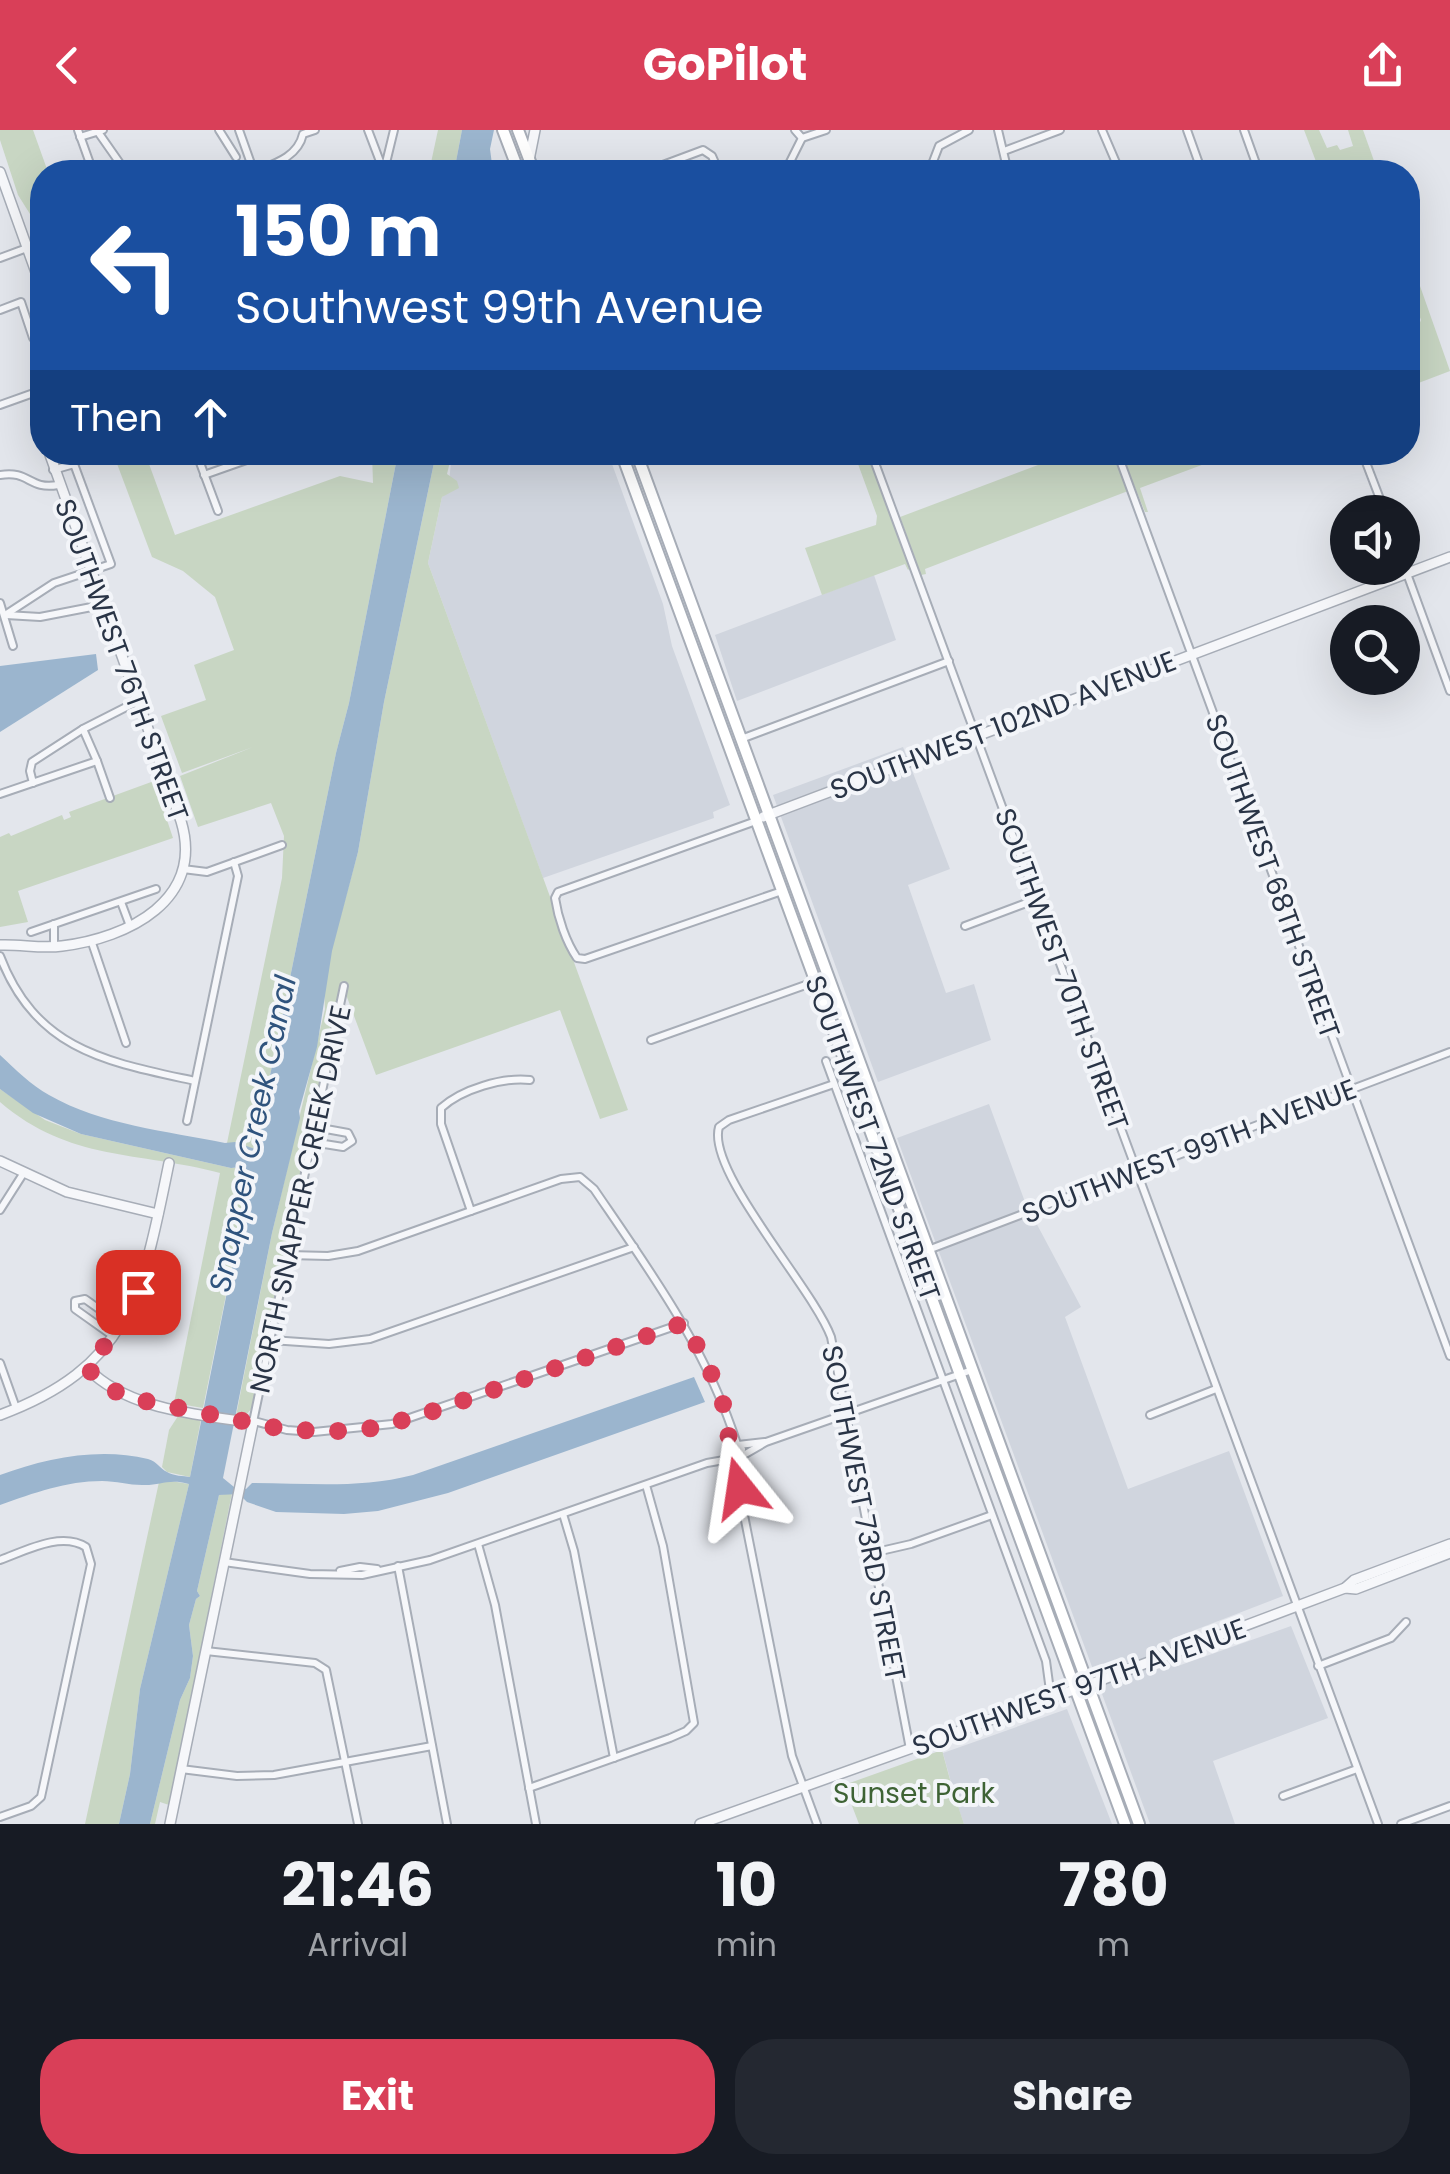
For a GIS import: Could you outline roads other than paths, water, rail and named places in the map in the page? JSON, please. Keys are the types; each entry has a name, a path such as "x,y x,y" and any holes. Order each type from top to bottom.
{"main road":[{"path":"509,130 529,160"},
{"path":"509,130 516,160"},
{"name":"SOUTHWEST 72ND STREET","path":"626,465 852,1079 928,1250 1139,1824"},
{"name":"SOUTHWEST 72ND STREET","path":"641,465 864,1074 916,1254 1125,1824"},
{"path":"640,502 652,498"},
{"path":"680,612 701,630"},
{"path":"852,1079 864,1074"},
{"path":"916,1254 928,1250"},
{"path":"1009,1509 1022,1505"}],"street":[{"path":"219,130 236,158"},
{"path":"276,160 295,150 302,132 315,130"},
{"path":"368,130 379,160"},
{"path":"387,160 394,130"},
{"path":"529,160 535,130"},
{"path":"795,130 802,138"},
{"path":"792,160 802,138 826,130"},
{"path":"934,160 939,146 969,130"},
{"path":"998,130 1006,160"},
{"path":"1004,152 1060,130"},
{"path":"1102,130 1115,160"},
{"path":"1187,130 1198,160"},
{"path":"1244,130 1255,160"},
{"path":"88,160 79,134 100,131 118,160"},
{"path":"225,139 239,131 250,160"},
{"path":"676,160 703,150 714,160"},
{"path":"0,172 30,254"},
{"path":"0,258 28,248"},
{"path":"0,310 21,302 30,329"},
{"path":"0,405 30,394"},
{"name":"SOUTHWEST 76TH STREET","path":"52,465 184,830 183,870"},
{"path":"53,470 70,465"},
{"path":"5,614 54,583 111,564 74,465"},
{"path":"201,465 218,511"},
{"path":"204,474 226,465"},
{"name":"SOUTHWEST 70TH STREET","path":"876,465 1378,1824"},
{"name":"SOUTHWEST 68TH STREET","path":"1122,465 1450,1356"},
{"path":"1367,465 1378,495"},
{"path":"0,476 18,473 40,487 58,485"},
{"name":"SOUTHWEST 102ND AVENUE","path":"1420,568 1450,557"},
{"name":"SOUTHWEST 102ND AVENUE","path":"782,891 580,959 571,949 555,900 556,893 1375,585"},
{"path":"1411,585 1450,691"},
{"path":"0,603 13,646"},
{"path":"5,614 40,617 102,605"},
{"path":"741,740 949,661"},
{"path":"33,783 32,762 138,701"},
{"path":"84,729 110,798"},
{"path":"0,794 97,762"},
{"path":"0,946 54,946 130,926 162,905 183,870 202,872 282,845"},
{"path":"187,1121 238,876 234,862"},
{"path":"31,932 156,890"},
{"path":"965,926 1037,898"},
{"path":"121,902 130,926"},
{"path":"54,924 54,946"},
{"path":"91,939 126,1043"},
{"path":"0,956 30,1008 69,1042 117,1065 196,1082"},
{"path":"651,1040 828,977"},
{"name":"NORTH SNAPPER CREEK DRIVE","path":"170,1824 344,986"},
{"name":"SOUTHWEST 99TH AVENUE","path":"928,1250 1450,1052"},
{"name":"SOUTHWEST 72ND STREET","path":"826,1062 1046,1661 1051,1698"},
{"path":"471,1211 440,1111 453,1098 512,1078 530,1080"},
{"name":"SOUTHWEST 73RD STREET","path":"834,1084 733,1118 719,1127 717,1140 735,1182 828,1329 910,1749"},
{"path":"312,1142 344,1146 352,1141 348,1133 316,1127"},
{"path":"0,1161 66,1192 158,1214"},
{"path":"0,1415 46,1395 87,1368 121,1325 144,1278 169,1163"},
{"path":"0,1210 23,1174"},
{"path":"288,1255 349,1253 561,1179 580,1177 594,1189 684,1323 710,1374 736,1458 792,1756 818,1824"},
{"path":"271,1340 330,1344 370,1339 634,1247"},
{"path":"113,1336 78,1314 74,1301 84,1298 121,1325"},
{"path":"87,1368 118,1394 287,1430 329,1432 392,1424 684,1323"},
{"path":"0,1363 17,1409"},
{"path":"224,1562 358,1576 430,1560 706,1464 736,1458 766,1442 972,1370"},
{"path":"1150,1414 1216,1389"},
{"path":"706,1464 733,1446 766,1442"},
{"path":"733,1446 742,1448 736,1458"},
{"path":"529,1788 682,1734 694,1722 663,1546 646,1485"},
{"path":"562,1514 574,1551 614,1758"},
{"path":"872,1553 927,1539 992,1515"},
{"path":"0,1560 43,1545 78,1542 89,1551 91,1564 39,1802 0,1817"},
{"path":"478,1544 495,1605 536,1824"},
{"name":"SOUTHWEST 97TH AVENUE","path":"700,1824 1088,1685 1346,1588 1354,1580 1450,1544"},
{"name":"SOUTHWEST 97TH AVENUE","path":"1346,1588 1356,1589 1450,1554"},
{"path":"398,1566 447,1824"},
{"path":"1318,1666 1392,1638 1406,1622"},
{"path":"206,1651 315,1663 328,1672 358,1824"},
{"path":"181,1769 253,1776 432,1746"},
{"path":"1283,1796 1357,1769"},
{"path":"1401,1824 1450,1806"}],"water":[{"path":"462,130 494,130 491,160 456,160"},
{"path":"396,465 433,465 384,702 358,852 332,951 317,1047 272,1233 223,1478 234,1487 246,1489 252,1483 332,1484 393,1479 694,1377 705,1402 448,1493 378,1511 276,1512 247,1502 239,1494 219,1495 197,1591 200,1596 189,1625 193,1656 190,1678 180,1700 150,1824 119,1824 130,1774 140,1689 189,1484 76,1483 0,1505 0,1475 54,1459 111,1454 148,1459 169,1473 190,1477 251,1172 81,1134 33,1113 0,1089 0,1055 42,1091 90,1113 135,1126 235,1142 255,1149"},
{"path":"96,654 98,670 0,732 0,666"}],"water label":[{"name":"Snapper Creek Canal","path":"253,1134"}],"park label":[{"name":"Sunset Park","path":"914,1793"}]}
